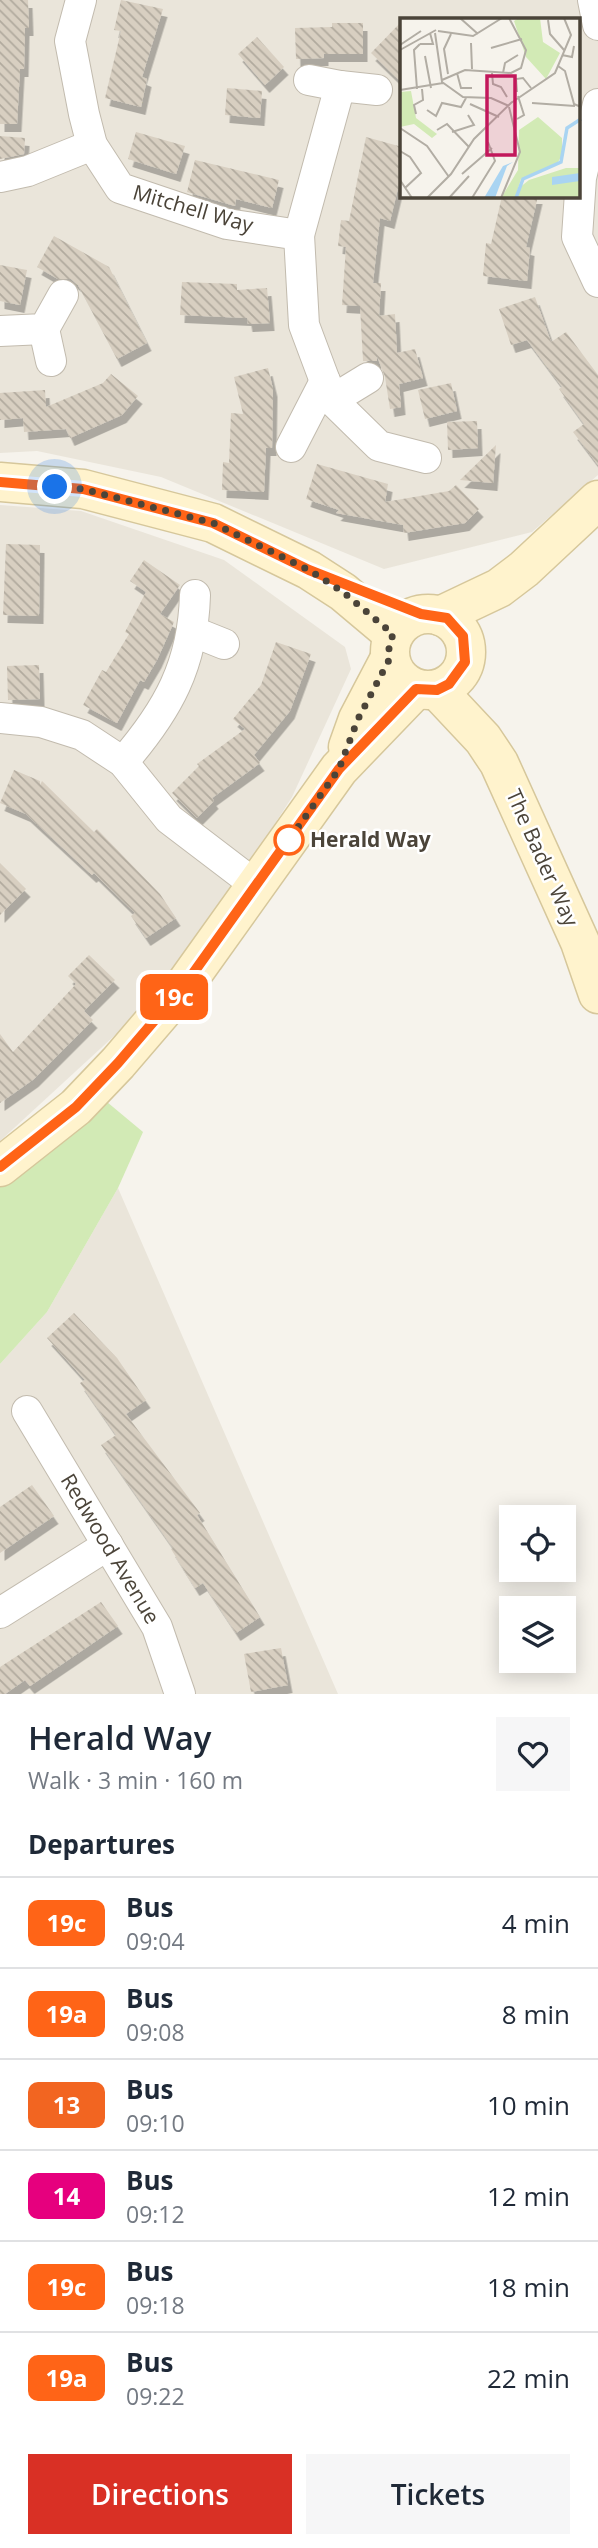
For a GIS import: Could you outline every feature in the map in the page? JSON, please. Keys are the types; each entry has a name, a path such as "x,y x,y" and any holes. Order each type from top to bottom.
{"street":[{"name":"Mitchell Way","path":"81,0 70,41 92,145 120,188 227,224 299,235"},
{"path":"593,0 598,24"},
{"path":"309,80 377,90"},
{"path":"340,86 299,235 303,325 329,390 379,446 426,458"},
{"path":"580,193 598,104"},
{"path":"0,177 28,171 92,145"},
{"path":"580,198 577,237 598,282"},
{"path":"51,361 44,330 63,295"},
{"path":"0,331 44,330"},
{"path":"291,447 329,390 368,378"},
{"path":"0,482 83,489 213,523 309,570 411,631 457,627 445,674"},
{"path":"339,769 358,719 411,631 499,588 524,569 598,500"},
{"path":"0,1167 76,1107 118,1063 184,986 339,769 445,674 524,569"},
{"path":"123,762 146,735 176,689 194,632 195,595"},
{"path":"411,631 394,673 445,674"},
{"path":"194,632 224,643"},
{"name":"The Bader Way","path":"445,674 499,763 580,942 598,994"},
{"path":"0,718 41,722 82,735 123,762 169,819 257,886"},
{"name":"Redwood Avenue","path":"27,1410 157,1627 180,1694"},
{"path":"0,1613 108,1545"}],"shaded area":[{"path":"0,0 598,0 598,475 532,532 384,569 161,477 37,451 0,453"},
{"path":"0,505 81,511 224,560 345,647 351,669 292,797 176,979 0,1141"},
{"path":"118,1188 338,1694 0,1694 0,1364 47,1312"}],"green space":[{"path":"101,1097 143,1132 118,1188 47,1312 0,1364 0,1183"}],"building":[{"path":"0,0 28,0 29,28 25,28 24,69 20,69 17,124 0,124"},
{"path":"121,0 163,9 142,77 147,79 141,107 105,98 121,31 114,30"},
{"path":"332,23 363,23 363,54 324,54 324,58 296,59 295,28 332,27"},
{"path":"400,23 400,81 371,53"},
{"path":"257,37 284,67 265,85 238,54"},
{"path":"227,88 262,91 260,118 225,115"},
{"path":"136,132 185,146 176,174 128,159"},
{"path":"0,136 25,138 24,154 0,159"},
{"path":"366,137 400,146 400,180 390,221 380,218 373,283 381,283 379,316 395,314 397,353 415,349 423,378 399,384 401,407 390,409 385,377 377,356 377,361 363,361 360,306 342,305 346,247 338,246 341,220 349,221"},
{"path":"195,160 279,180 272,208 236,199 235,206 187,192"},
{"path":"502,198 538,198 526,247 530,248 527,281 483,276 486,243 491,244"},
{"path":"54,236 109,267 147,343 117,359 78,285 71,279 58,279 37,267"},
{"path":"0,265 27,270 20,305 0,301"},
{"path":"182,282 237,284 237,290 267,288 270,323 248,324 247,318 180,315"},
{"path":"535,297 551,342 566,332 598,375 598,465 573,432 584,424 559,389 562,387 527,340 511,345 499,309"},
{"path":"268,368 273,389 272,448 266,448 264,492 222,490 223,462 229,463 231,413 243,414 234,377"},
{"path":"111,374 138,396 122,415 70,438 66,429 24,432 23,418 0,420 0,393 45,390 46,407 103,383"},
{"path":"451,383 457,411 425,419 418,390"},
{"path":"477,421 478,448 448,450 447,422"},
{"path":"496,445 493,483 460,480"},
{"path":"317,464 388,484 385,502 449,491 456,485 479,509 465,523 404,533 403,525 336,513 339,510 306,499"},
{"path":"6,544 40,545 39,616 3,615"},
{"path":"144,560 180,585 160,614 174,622 157,660 144,682 140,680 117,723 83,705 102,670 106,672 129,634 125,632 146,592 130,581"},
{"path":"276,642 311,654 290,711 254,755 260,763 212,798 214,801 197,818 172,793 199,766 197,764 245,729 233,719 261,685"},
{"path":"39,665 40,699 8,700 7,666"},
{"path":"14,770 40,781 40,785 42,781 94,832 97,829 160,894 176,918 146,938 131,916 135,913 94,873 92,875 26,814 0,803"},
{"path":"0,863 26,889 0,915"},
{"path":"89,955 115,980 84,1011 93,1020 34,1079 0,1103 0,1034 13,1052 76,984 68,976"},
{"path":"74,1313 117,1358 146,1400 126,1414 200,1513 197,1515 260,1617 236,1633 203,1583 195,1588 171,1549 173,1548 101,1445 116,1435 80,1383 85,1380 47,1338"},
{"path":"32,1485 54,1516 0,1553 0,1507"},
{"path":"101,1602 118,1626 30,1686 25,1680 5,1694 0,1694 0,1667"},
{"path":"281,1648 288,1685 251,1692 244,1654"}],"bus line":[{"name":"19c","path":"0,482 83,489 213,523 309,570 421,614 447,618 463,636 466,649 465,662 459,675 437,690 416,689 339,769 184,986 118,1063 76,1107 0,1167"}],"place":[{"name":"Herald Way","path":"289,840"}],"route":[{"path":"55,487 83,489 213,523 309,570 343,592 393,634 389,660 358,719 339,769 284,847 289,840"}]}
